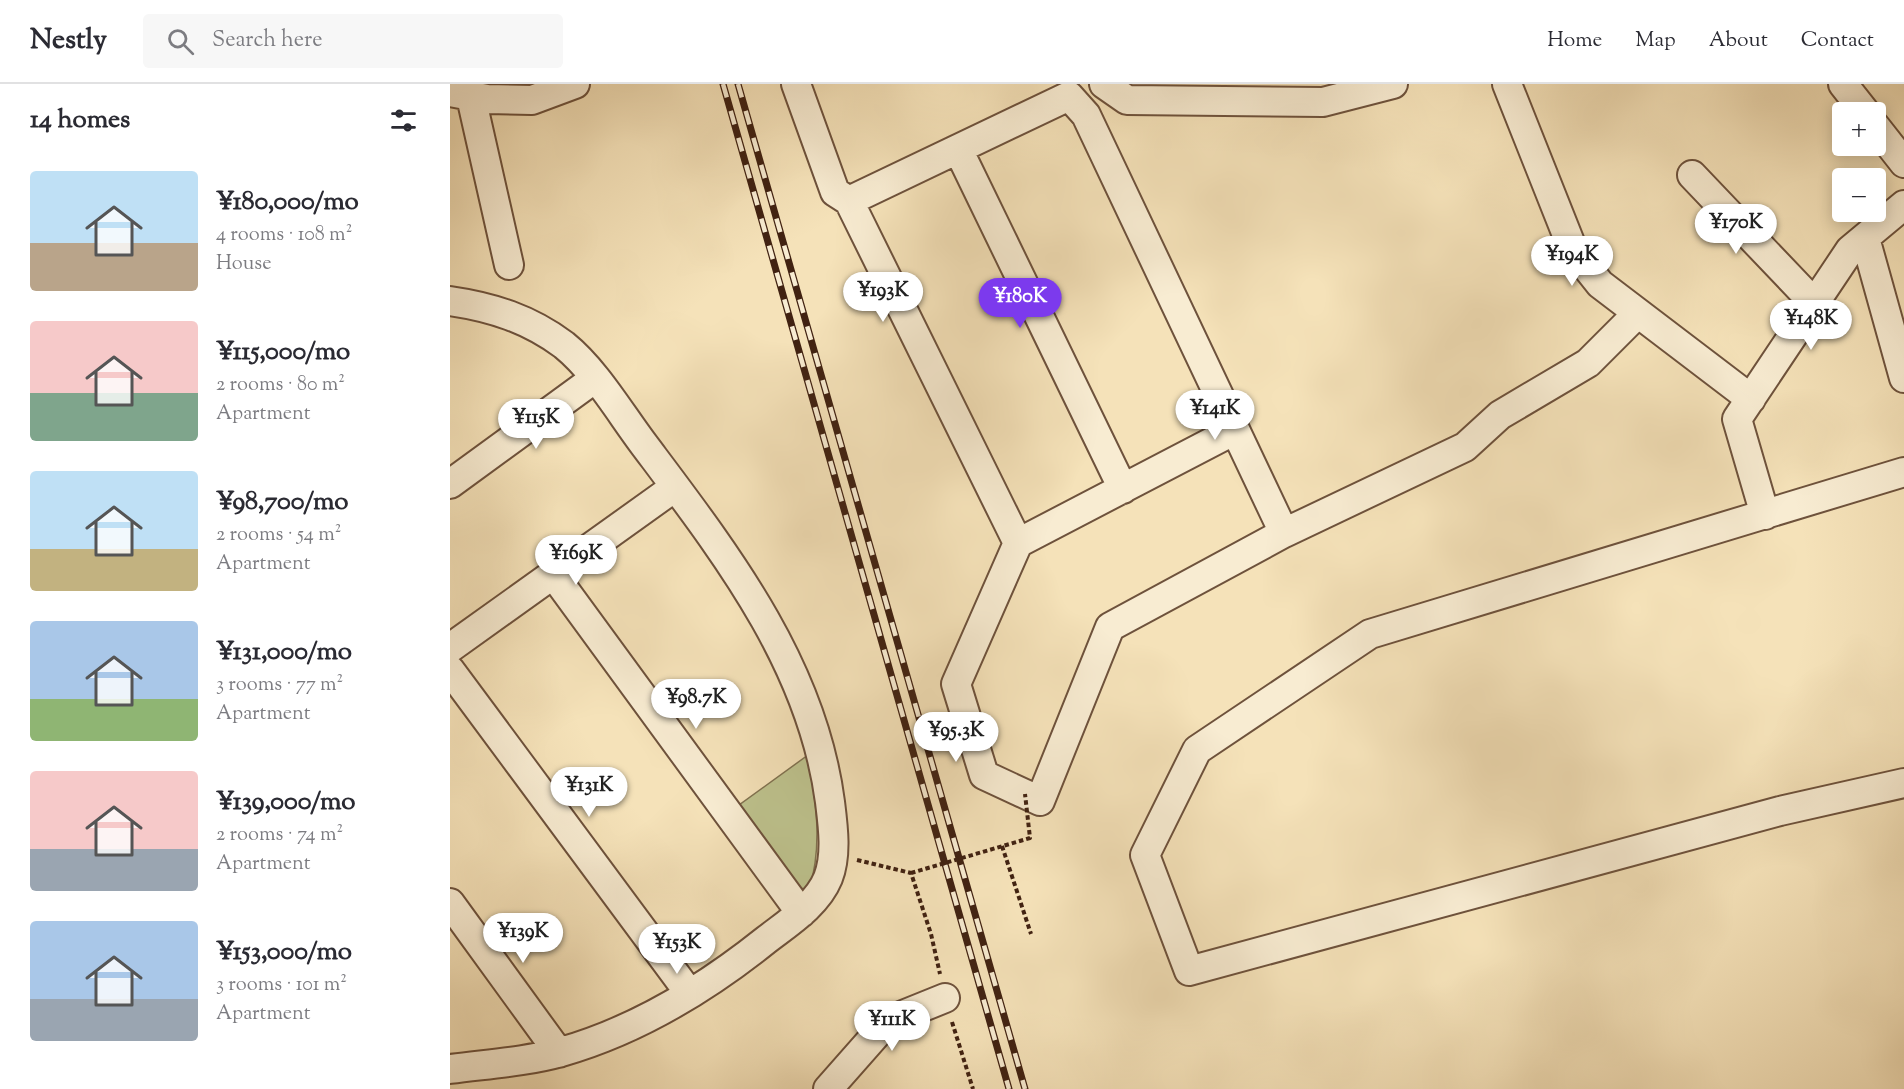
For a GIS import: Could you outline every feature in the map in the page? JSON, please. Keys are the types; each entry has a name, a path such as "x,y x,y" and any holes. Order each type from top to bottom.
{"street":[{"path":"509,265 460,94 532,100 575,84"},
{"path":"796,84 835,192 849,201 1018,543"},
{"path":"1104,84 1127,99 1145,92 1323,102 1393,84"},
{"path":"1507,84 1573,250 1600,284 1751,399"},
{"path":"1843,84 1857,102"},
{"path":"849,201 1069,96 1086,115 1284,533"},
{"path":"1886,140 1904,163"},
{"path":"958,149 1123,489"},
{"path":"1692,175 1814,303"},
{"path":"1765,515 1737,419 1850,250 1904,205"},
{"path":"1864,238 1904,378"},
{"path":"450,1069 559,1053 598,1040 690,994 723,973 801,913 817,897 828,878 833,854 833,825 821,750 794,672 759,609 675,487 594,379 565,346 537,327 501,311 455,306"},
{"path":"1235,430 1018,543 956,684 984,775 1040,801 1110,627 1284,533 1465,447 1500,415 1588,363 1638,313"},
{"path":"450,484 594,379"},
{"path":"1904,472 1370,634 1197,750 1145,855 1190,971 1769,814 1904,783"},
{"path":"450,648 675,487"},
{"path":"553,574 801,913"},
{"path":"450,670 690,994"},
{"path":"450,903 559,1053"},
{"path":"828,1089 888,1021 945,999"}],"path":[{"path":"833,854 911,873 1030,838 1025,794"},
{"path":"1002,846 1031,934"},
{"path":"911,873 931,934"}],"green space":[{"path":"808,755 817,823 816,857 809,890 795,887 735,808"}],"railway":[{"path":"723,84 1009,1089"},
{"path":"738,84 1025,1089"}]}
